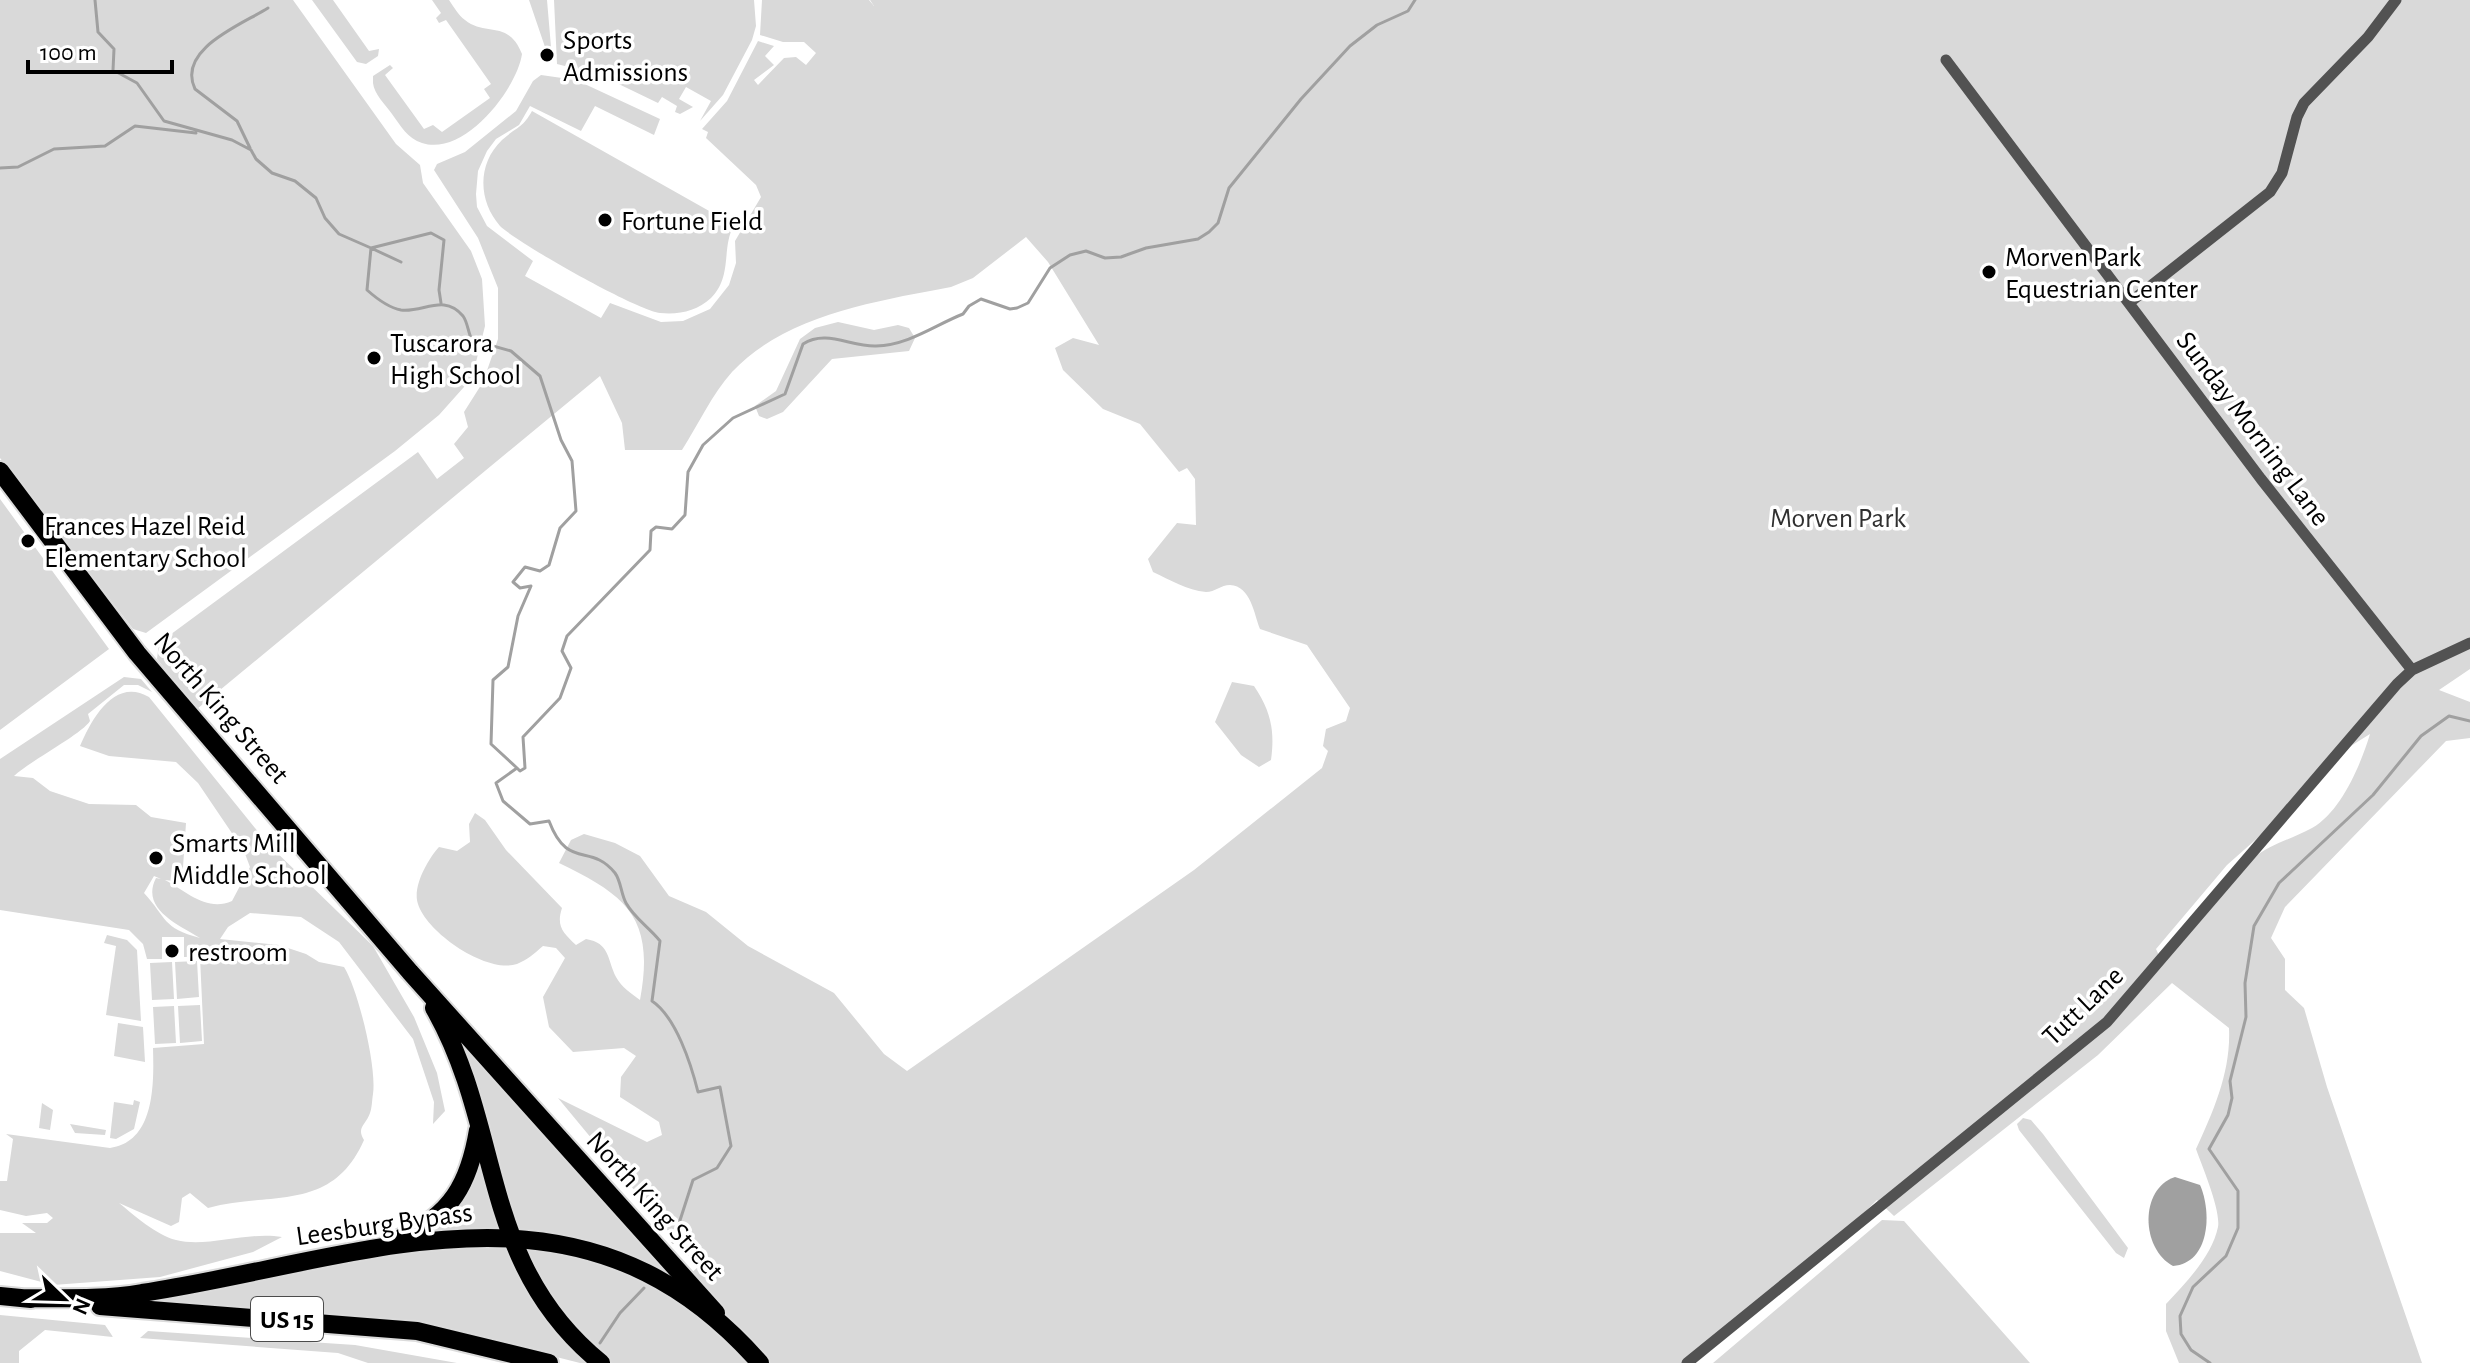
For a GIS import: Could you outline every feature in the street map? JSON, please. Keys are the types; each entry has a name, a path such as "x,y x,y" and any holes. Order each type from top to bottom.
{"main road":[{"name":"North King Street","path":"0,471 137,653 410,972 733,1332"},
{"name":"North King Street","path":"410,972 449,1038 525,1274 566,1332 601,1363"},
{"path":"385,1246 434,1220 453,1199 469,1168 478,1130"},
{"name":"Leesburg Bypass","path":"21,1298 102,1298 141,1294 385,1246 455,1237 511,1237 566,1245 621,1263 672,1289 733,1332"},
{"name":"Leesburg Bypass","path":"0,1296 417,1331 549,1363"},
{"name":"US 15","path":"733,1332 760,1363"}],"street":[{"path":"2129,303 2270,192 2282,173 2297,117 2304,103 2368,37 2396,0"},
{"name":"Sunday Morning Lane","path":"1946,60 2412,670"},
{"name":"Tutt Lane","path":"1687,1363 2107,1022 2412,670 2470,643"}],"green space":[{"path":"0,0 293,0 396,144 420,165 423,183 471,251 482,279 485,326 472,378 439,415 395,451 146,633 133,629 0,458"},
{"path":"312,0 333,0 369,51 379,49 378,56 366,64 357,62"},
{"path":"432,0 449,0 460,16 473,25 510,36 522,54 510,85 486,117 455,140 438,145 422,143 408,135 378,95 373,83 373,76 390,65 393,68 385,75 424,129 433,125 442,132 490,98 484,89 491,84 446,20 439,23 436,18 441,13"},
{"path":"529,0 547,0 551,47 545,47"},
{"path":"554,0 754,0 756,26 752,40 723,95 700,121 711,101 686,87 679,99 693,107 680,114 675,112 677,106 662,97 658,103 600,75 557,64"},
{"name":"Morven Park","path":"762,0 869,0 874,6 870,0 2470,0 2470,669 2439,690 2470,702 2470,738 2446,741 2285,907 2271,938 2285,959 2285,990 2304,1008 2327,1087 2422,1363 2179,1363 2166,1331 2166,1304 2204,1259 2218,1227 2214,1199 2196,1149 2224,1075 2229,1028 2172,983 2098,1055 1894,1216 1877,1200 1826,1250 1693,1363 769,1363 689,1275 698,1267 558,1098 647,1142 662,1135 659,1122 620,1097 621,1077 636,1056 624,1048 573,1052 549,1027 543,997 565,958 556,948 543,946 517,964 490,963 475,957 445,938 424,915 418,904 419,882 439,847 457,851 470,842 469,824 475,813 485,820 506,850 562,908 560,924 567,937 576,945 586,939 600,944 618,981 640,1000 643,949 631,914 619,899 603,887 559,863 571,840 584,834 615,843 640,856 669,896 706,912 748,946 834,993 884,1054 907,1071 1194,870 1322,768 1328,751 1323,746 1326,729 1346,721 1350,708 1307,645 1260,629 1251,602 1237,587 1227,585 1209,592 1199,591 1153,572 1148,559 1177,523 1196,525 1195,479 1187,468 1179,472 1140,424 1103,409 1063,370 1055,348 1073,338 1099,345 1048,262 1026,237 973,278 951,287 834,313 778,337 732,372 682,450 625,450 622,423 600,376 197,709 157,659 159,643 418,452 437,479 464,458 454,444 468,427 464,412 483,382 498,339 498,288 478,238 434,170 437,164 465,152 516,111 533,81 541,75 576,80 660,119 654,135 595,106 581,131 530,106 519,125 496,139 478,171 477,207 487,226 533,261 525,276 601,318 610,303 661,322 683,321 710,309 729,285 736,263 735,241 761,197 756,185 706,138 708,132 702,129 727,101 758,41 774,46 765,56 774,65 754,80 758,85 784,58 796,57 806,65 816,53 804,42 783,42 760,35","holes":["2370,734 2355,773 2332,811 2312,828 2266,849 2240,869 2162,962 2156,949 2227,865 2262,834 2338,754"]},
{"name":"Fortune Field","path":"532,111 734,225 722,281 711,298 681,313 660,313 647,309 578,275 500,226 484,194 488,160 502,140 522,125"},
{"path":"838,322 874,330 898,325 909,328 915,338 909,351 832,359 783,412 767,419 759,416 755,406 776,391 800,339 815,328"},
{"name":"Frances Hazel Reid Elementary School","path":"0,499 109,649 0,730"},
{"path":"124,677 141,679 152,692 138,685 124,685 88,714 90,721 85,726 14,776 33,778 50,791 89,804 136,805 151,817 186,823 182,882 165,880 206,902 223,904 232,901 250,867 244,851 198,783 176,762 109,756 80,746 98,713 115,696 137,692 149,697 268,844 373,946 414,1017 437,1073 445,1111 433,1124 434,1102 413,1039 339,942 301,917 250,913 228,927 220,939 279,945 319,962 344,967 355,992 372,1066 373,1094 371,1111 361,1129 364,1140 351,1163 335,1179 298,1195 208,1208 190,1193 182,1198 179,1222 171,1226 119,1203 153,1229 176,1240 201,1242 255,1236 282,1237 253,1252 160,1277 53,1285 0,1271 0,1233 36,1233 22,1223 47,1223 53,1218 47,1213 26,1216 0,1210 0,1181 7,1181 13,1139 6,1134 110,1148 125,1143 136,1135 149,1109 153,1048 204,1044 200,957 184,957 184,937 162,937 162,959 147,959 143,944 129,930 0,910 0,759","holes":["154,876 161,879 156,878 152,889 157,907 200,938 172,926 144,893"]},
{"path":"1232,682 1254,686 1268,713 1272,730 1271,760 1259,767 1241,755 1215,722"},
{"path":"107,935 127,940 137,950 141,1021 106,1015 116,946 104,943"},
{"path":"197,961 199,997 177,999 175,962"},
{"path":"172,962 174,999 152,1000 150,963"},
{"path":"200,1005 202,1041 180,1043 178,1006"},
{"path":"174,1006 176,1043 155,1044 153,1007"},
{"path":"442,1010 686,1290 514,1234"},
{"path":"118,1023 143,1027 145,1062 114,1056"},
{"path":"134,1100 140,1102 134,1129 116,1139 110,1138 114,1102 133,1105"},
{"path":"42,1103 53,1110 50,1130 39,1128"},
{"path":"2023,1118 2031,1120 2043,1134 2128,1248 2124,1258 2116,1253 2019,1130 2017,1124"},
{"path":"70,1124 106,1130 105,1135 75,1133"},
{"path":"480,1151 505,1232 417,1238"},
{"path":"1882,1220 1904,1221 2030,1363 1713,1363"},
{"path":"506,1243 536,1305 593,1363 580,1363 450,1330 101,1302 420,1248"},
{"path":"525,1247 598,1261 641,1278 699,1317 751,1363 612,1363 563,1316"},
{"path":"0,1315 105,1325 113,1337 45,1330 19,1351 19,1363 0,1363"},
{"path":"148,1331 355,1345 457,1363 368,1363 338,1353 140,1338"}],"shaded area":[{"path":"2175,1177 2200,1185 2206,1222 2205,1234 2195,1256 2173,1266 2162,1258 2155,1247 2148,1220 2155,1194 2163,1184"}],"waterway":[{"path":"95,0 98,32 114,49 113,70 137,83 164,121 232,140 251,150 272,173 295,181 316,198 325,218 339,234 371,248 367,290 379,299 401,310 441,305 456,309 465,319 472,340 511,351 540,376 561,440 572,461 576,511 560,528 549,565 540,571 525,567 513,582 520,588 531,586 518,616 508,667 493,680 491,744 517,768 496,783 503,801 530,824 549,821 564,846 597,859 615,873 630,909 660,941 652,1001 661,1008 675,1029 698,1092 720,1087 731,1146 717,1168 693,1180 673,1242"},
{"path":"517,768 520,771 525,768 523,737 560,698 571,668 562,651 567,636 650,550 651,531 656,527 672,529 685,515 688,472 703,445 733,418 785,394 803,344 821,338 867,346 900,342 963,314 981,299 1010,309 1028,303 1050,268 1070,255 1086,251 1105,258 1121,257 1146,248 1198,239 1218,223 1229,188 1301,99 1350,46 1377,25 1408,11 1415,0"},
{"path":"250,148 237,121 195,89 192,75 195,62 203,50 229,30 268,8"},
{"path":"0,168 18,167 54,149 105,146 135,126 196,133"},
{"path":"371,248 431,233 444,240 439,290 441,303"},
{"path":"371,248 401,262"},
{"path":"2210,1363 2191,1350 2181,1334 2180,1316 2193,1287 2226,1256 2238,1228 2238,1191 2209,1149 2228,1115 2232,1098 2230,1081 2246,1017 2245,983 2254,926 2279,883 2373,795 2421,736 2449,716 2470,721"},
{"path":"600,1343 620,1313 644,1288"}],"place":[{"name":"Sports Admissions","path":"547,55"},
{"name":"Fortune Field","path":"605,220"},
{"name":"Morven Park Equestrian Center","path":"1989,272"},
{"name":"Tuscarora High School","path":"374,358"},
{"name":"Frances Hazel Reid Elementary School","path":"28,541"},
{"name":"Smarts Mill Middle School","path":"156,858"},
{"name":"restroom","path":"172,951"}]}
